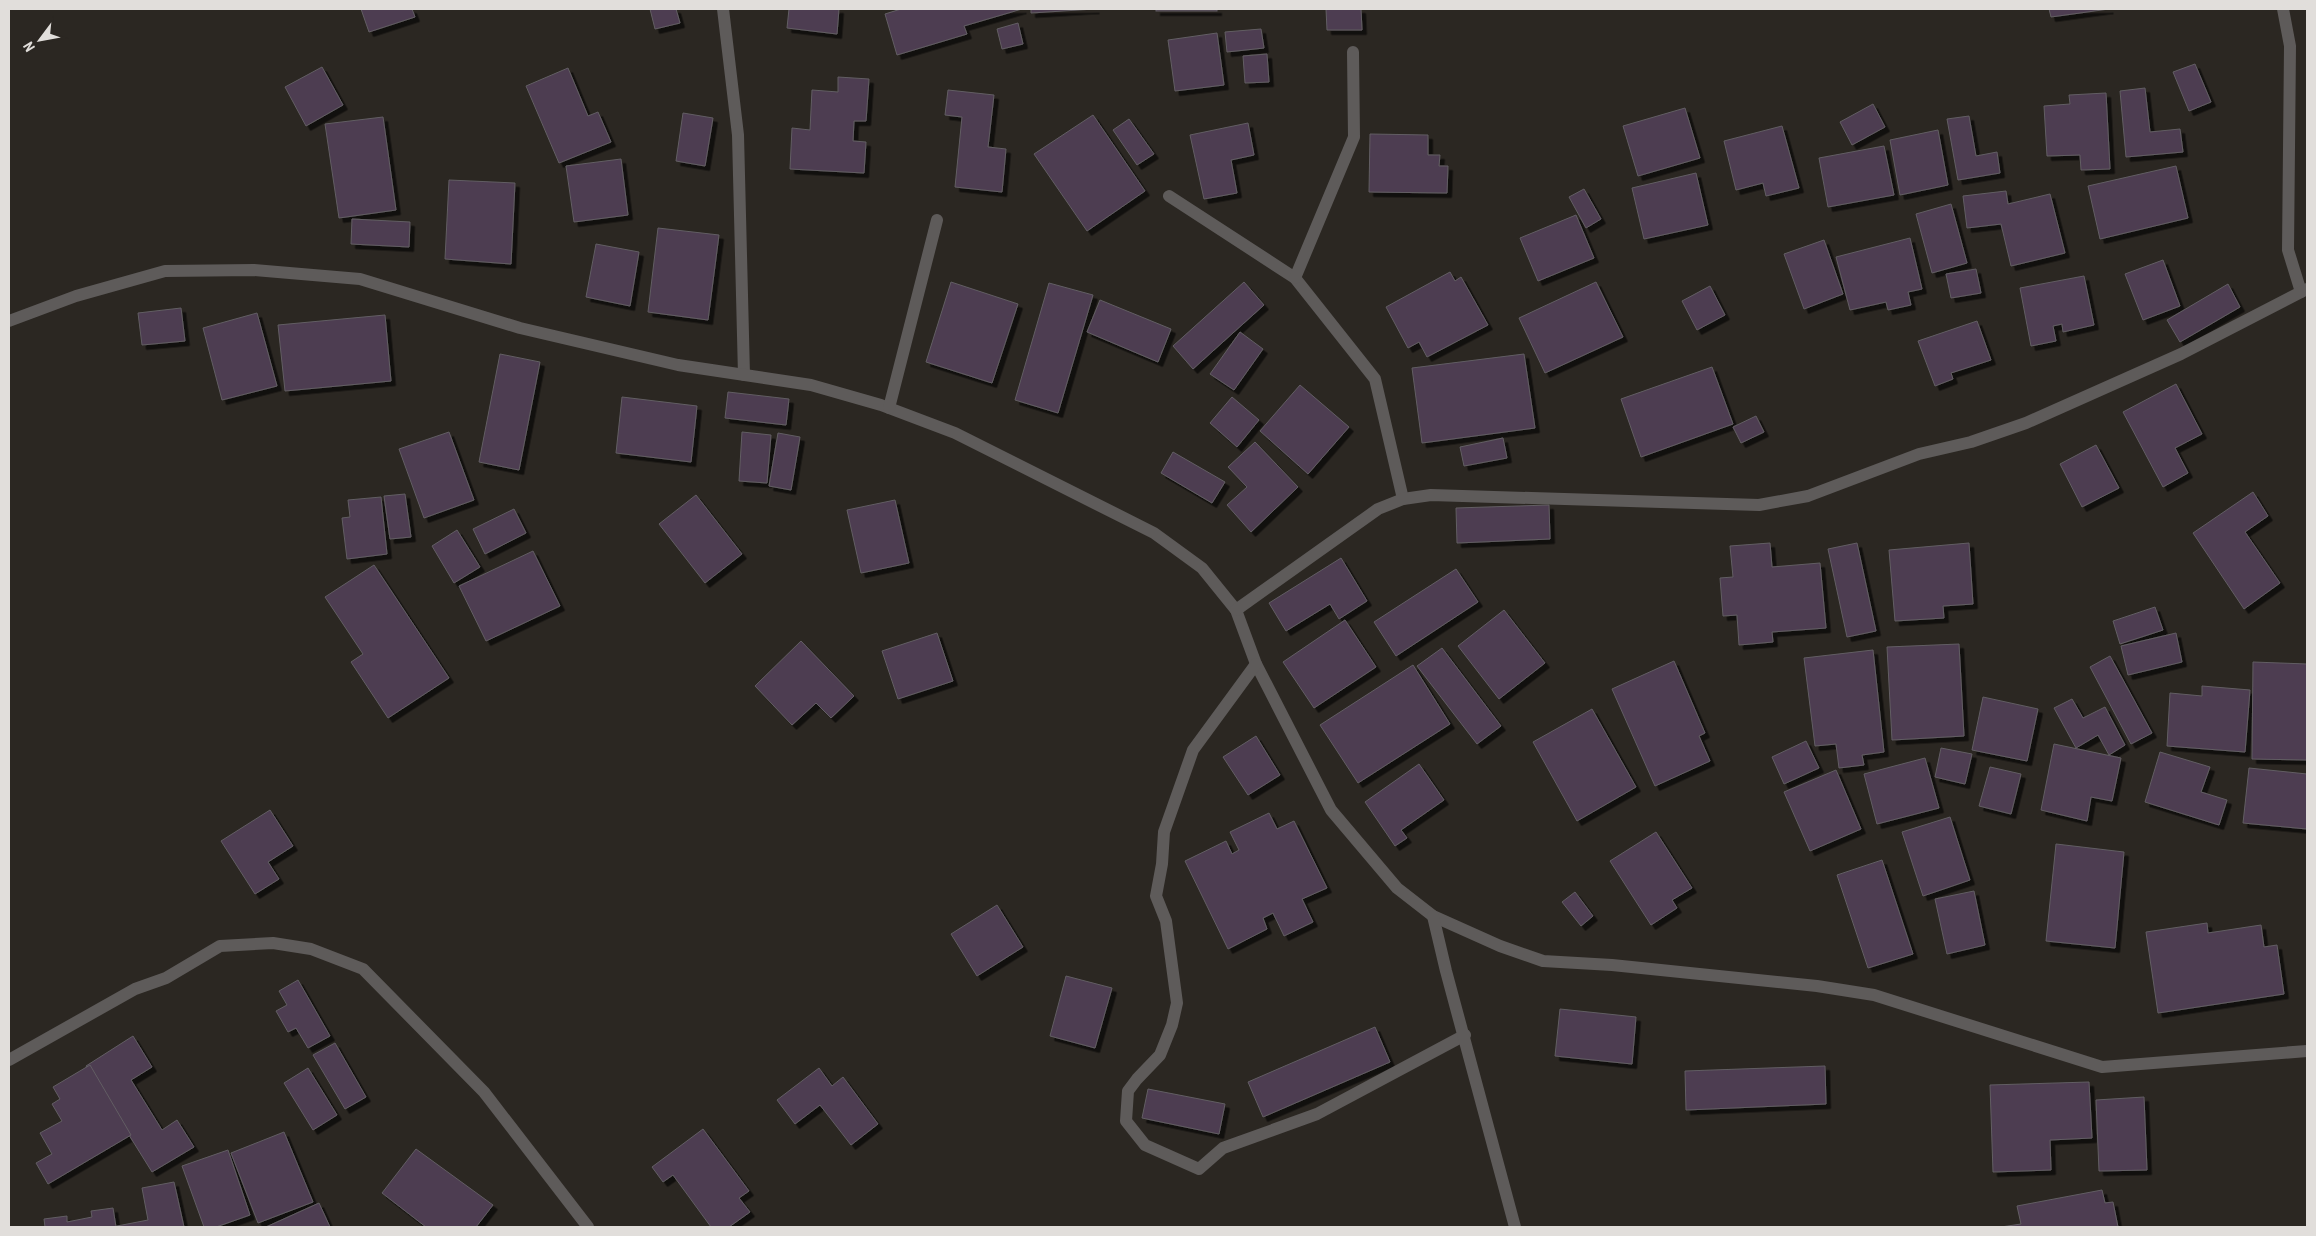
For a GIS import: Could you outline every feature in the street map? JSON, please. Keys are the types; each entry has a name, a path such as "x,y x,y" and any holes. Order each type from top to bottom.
{"street":[{"path":"723,9 738,135 744,376"},
{"path":"1236,610 1378,509 1403,499 1431,495 1759,505 1808,496 1919,454 1972,442 2026,423 2181,354 2304,291 2288,250 2290,46 2283,9"},
{"path":"1295,278 1354,137 1353,52"},
{"path":"1169,196 1295,278 1375,379 1403,499"},
{"path":"889,408 937,220"},
{"path":"9,321 76,296 166,271 254,270 360,279 520,328 678,365 811,385 889,408 956,433 1154,533 1202,568 1236,610 1256,664 1330,810 1397,888 1434,916 1500,946 1543,961 1612,965 1817,986 1874,996 2102,1066 2307,1051"},
{"path":"1256,664 1193,750 1164,832 1162,864 1156,896 1166,921 1177,1003 1172,1025 1160,1055 1137,1078 1128,1091 1126,1121 1145,1145 1199,1169 1223,1148 1317,1114 1465,1035"},
{"path":"1434,916 1446,971 1465,1035 1515,1227"},
{"path":"9,1060 136,989 166,978 220,946 273,944 311,949 363,968 484,1092 588,1227"}],"building":[{"path":"361,9 412,9 415,17 369,32"},
{"path":"650,9 676,9 680,23 655,29"},
{"path":"789,9 839,9 837,34 787,28"},
{"path":"901,9 1022,9 964,26 967,34 897,55 885,14"},
{"path":"1031,9 1095,9 1031,13"},
{"path":"1156,9 1217,9 1217,11 1156,11"},
{"path":"1326,9 1361,9 1362,30 1327,30"},
{"path":"2049,9 2109,9 2051,17"},
{"path":"1018,23 1023,44 1002,49 997,29"},
{"path":"1261,29 1264,48 1227,52 1225,32"},
{"path":"1217,33 1224,85 1175,91 1168,40"},
{"path":"1267,54 1269,82 1245,83 1243,56"},
{"path":"2195,64 2211,102 2189,111 2173,72"},
{"path":"322,67 343,105 306,126 285,87"},
{"path":"568,68 588,116 598,112 611,142 559,163 526,86"},
{"path":"838,77 869,79 866,121 854,121 853,141 866,142 864,173 790,169 792,128 810,130 812,90 838,92"},
{"path":"2145,88 2150,132 2180,129 2183,152 2126,157 2120,91"},
{"path":"948,90 994,95 988,147 1006,149 1002,192 955,187 962,117 945,115"},
{"path":"2106,93 2110,169 2081,170 2080,155 2047,156 2044,106 2070,104 2069,95"},
{"path":"1873,104 1885,127 1852,145 1840,122"},
{"path":"1685,108 1700,158 1638,176 1623,126"},
{"path":"683,113 713,118 705,166 676,161"},
{"path":"1093,115 1145,191 1087,231 1034,154"},
{"path":"1969,116 1976,156 1997,152 2000,173 1958,180 1947,119"},
{"path":"383,117 396,210 339,218 325,124"},
{"path":"1129,119 1154,154 1137,165 1113,130"},
{"path":"1248,123 1254,155 1231,160 1237,193 1204,199 1190,135"},
{"path":"1782,126 1799,188 1766,196 1763,183 1736,190 1724,141"},
{"path":"1938,130 1948,185 1900,195 1890,140"},
{"path":"1370,134 1428,135 1428,155 1440,155 1439,166 1448,166 1447,193 1369,192"},
{"path":"1884,146 1894,195 1828,207 1819,158"},
{"path":"621,159 628,215 574,222 566,166"},
{"path":"2176,166 2188,218 2100,239 2088,186"},
{"path":"1696,173 1708,225 1644,239 1632,188"},
{"path":"449,180 515,183 511,264 445,259"},
{"path":"1584,189 1601,219 1586,228 1569,197"},
{"path":"2006,191 2008,204 2050,194 2065,253 2011,266 2001,224 1967,228 1963,196"},
{"path":"1951,204 1967,263 1932,273 1916,214"},
{"path":"1576,215 1594,258 1538,281 1520,238"},
{"path":"352,219 410,222 409,247 351,244"},
{"path":"658,228 719,235 708,320 648,312"},
{"path":"1910,238 1922,289 1908,292 1911,305 1888,310 1886,302 1850,310 1836,257"},
{"path":"1824,240 1843,294 1804,309 1784,254"},
{"path":"596,244 639,252 630,306 586,297"},
{"path":"2163,260 2180,306 2143,320 2125,274"},
{"path":"1976,269 1981,293 1951,298 1946,274"},
{"path":"1450,272 1455,281 1461,277 1488,325 1427,357 1419,342 1408,348 1386,307"},
{"path":"2084,276 2094,325 2063,332 2062,324 2053,326 2056,341 2031,346 2020,288"},
{"path":"951,282 1018,304 992,383 926,362"},
{"path":"1244,282 1264,305 1193,369 1173,346"},
{"path":"1596,282 1623,337 1545,373 1519,318"},
{"path":"1049,283 1093,295 1058,413 1015,400"},
{"path":"2228,284 2240,307 2180,342 2167,320"},
{"path":"1710,286 1725,315 1697,330 1682,301"},
{"path":"1100,300 1171,329 1158,362 1087,332"},
{"path":"181,308 185,341 142,345 138,313"},
{"path":"257,313 277,386 222,400 203,328"},
{"path":"385,315 391,381 285,391 278,325"},
{"path":"1977,321 1991,360 1951,373 1953,379 1935,386 1918,341"},
{"path":"1240,332 1263,349 1234,390 1210,374"},
{"path":"500,354 540,362 519,470 479,462"},
{"path":"1524,354 1535,428 1422,443 1412,368"},
{"path":"1712,367 1733,424 1641,457 1621,399"},
{"path":"2176,384 2202,434 2175,448 2188,473 2163,487 2123,412"},
{"path":"1300,385 1349,427 1308,474 1260,431"},
{"path":"728,392 789,399 786,425 725,418"},
{"path":"622,397 697,406 691,462 616,453"},
{"path":"1232,397 1259,420 1237,447 1210,423"},
{"path":"1756,416 1764,432 1741,443 1733,427"},
{"path":"449,432 474,500 424,518 399,449"},
{"path":"742,432 771,435 767,483 739,481"},
{"path":"778,433 800,437 791,490 769,486"},
{"path":"1503,438 1507,458 1464,466 1460,447"},
{"path":"1255,442 1298,487 1251,532 1227,505 1247,487 1228,467"},
{"path":"2096,445 2119,488 2082,507 2060,464"},
{"path":"1173,452 1225,482 1212,503 1161,473"},
{"path":"2253,492 2268,516 2245,532 2280,583 2244,609 2193,533"},
{"path":"405,494 411,537 390,539 384,496"},
{"path":"696,495 742,554 705,583 659,524"},
{"path":"381,497 387,554 347,559 342,518 350,517 348,500"},
{"path":"895,500 909,563 861,573 847,510"},
{"path":"1549,505 1550,539 1457,543 1456,508"},
{"path":"514,509 526,533 485,554 473,529"},
{"path":"457,530 480,567 454,583 432,546"},
{"path":"1770,543 1772,567 1820,563 1826,628 1772,632 1773,642 1739,645 1737,615 1723,616 1720,578 1733,577 1730,546"},
{"path":"1857,543 1876,631 1847,637 1828,549"},
{"path":"1969,543 1973,604 1943,606 1944,618 1895,621 1889,550"},
{"path":"533,551 560,606 486,641 459,586"},
{"path":"1341,558 1367,601 1339,619 1330,604 1286,631 1269,603"},
{"path":"374,565 449,678 388,718 351,662 363,654 325,597"},
{"path":"1456,569 1478,602 1396,656 1374,622"},
{"path":"2155,607 2163,630 2120,644 2113,621"},
{"path":"1504,610 1545,663 1499,699 1458,646"},
{"path":"1345,620 1376,667 1314,708 1283,662"},
{"path":"937,633 953,681 898,699 882,651"},
{"path":"2176,633 2182,662 2128,675 2121,646"},
{"path":"801,641 854,696 831,718 816,703 792,725 755,686"},
{"path":"1959,644 1964,736 1892,740 1887,647"},
{"path":"1442,648 1501,726 1477,744 1417,666"},
{"path":"1873,650 1884,752 1862,755 1864,765 1839,768 1836,744 1815,746 1804,658"},
{"path":"2110,656 2152,733 2131,744 2090,667"},
{"path":"1674,661 1705,733 1699,736 1710,761 1655,786 1612,689"},
{"path":"2253,662 2307,664 2307,760 2252,759"},
{"path":"1413,665 1450,724 1358,783 1320,725"},
{"path":"2202,686 2250,690 2245,752 2167,746 2170,693 2202,696"},
{"path":"1983,697 2038,709 2027,761 1972,750"},
{"path":"2072,699 2083,718 2105,707 2125,745 2109,755 2098,735 2076,748 2054,708"},
{"path":"1592,709 1636,787 1577,821 1533,742"},
{"path":"1256,736 1280,775 1248,795 1223,757"},
{"path":"1806,741 1819,768 1784,784 1772,757"},
{"path":"2054,744 2121,758 2112,801 2091,797 2087,821 2041,810"},
{"path":"1941,748 1972,754 1965,784 1935,777"},
{"path":"2160,752 2210,767 2201,792 2227,800 2219,825 2145,802"},
{"path":"1925,758 1939,808 1877,824 1864,774"},
{"path":"1419,764 1444,800 1401,830 1407,838 1395,846 1365,802"},
{"path":"1990,767 2021,774 2011,814 1979,806"},
{"path":"2249,768 2307,774 2307,829 2243,823"},
{"path":"1836,770 1861,829 1810,851 1784,792"},
{"path":"270,810 293,846 268,862 279,879 255,894 221,841"},
{"path":"1269,813 1277,829 1294,821 1327,888 1302,899 1313,922 1284,936 1273,913 1263,918 1267,929 1228,949 1185,861 1226,841 1232,854 1239,850 1230,832"},
{"path":"1950,817 1970,880 1923,896 1902,832"},
{"path":"1656,832 1692,888 1672,900 1677,908 1651,925 1610,861"},
{"path":"2056,844 2124,852 2115,948 2046,941"},
{"path":"1882,860 1913,954 1868,968 1837,875"},
{"path":"1974,891 1985,945 1947,954 1935,899"},
{"path":"1575,892 1593,916 1581,926 1562,902"},
{"path":"997,905 1023,947 977,976 951,934"},
{"path":"2207,923 2208,933 2261,925 2264,947 2277,945 2284,994 2158,1013 2146,932"},
{"path":"1066,976 1112,988 1095,1048 1050,1036"},
{"path":"298,980 330,1036 308,1048 296,1028 288,1032 276,1011 287,1005 279,991"},
{"path":"1560,1009 1636,1017 1632,1064 1555,1056"},
{"path":"1375,1027 1390,1062 1263,1117 1248,1082"},
{"path":"133,1036 152,1067 131,1080 162,1130 177,1120 194,1147 152,1172 86,1066"},
{"path":"335,1043 366,1097 345,1109 313,1055"},
{"path":"90,1065 131,1135 48,1184 36,1163 52,1154 40,1133 62,1121 52,1104 60,1099 53,1087"},
{"path":"1825,1066 1826,1104 1686,1110 1685,1071"},
{"path":"308,1068 337,1115 313,1130 284,1083"},
{"path":"819,1068 832,1086 843,1077 878,1124 851,1145 820,1105 795,1124 777,1100"},
{"path":"2089,1082 2092,1138 2050,1140 2051,1170 1993,1172 1990,1085"},
{"path":"1148,1089 1225,1104 1219,1134 1142,1118"},
{"path":"2144,1097 2147,1170 2099,1171 2096,1100"},
{"path":"703,1129 749,1191 739,1198 750,1212 729,1227 711,1227 673,1175 663,1182 652,1167"},
{"path":"284,1132 313,1202 258,1223 231,1153"},
{"path":"416,1149 493,1205 476,1227 426,1227 382,1193"},
{"path":"228,1150 250,1215 216,1227 204,1227 182,1166"},
{"path":"174,1182 184,1227 112,1227 148,1220 142,1188"},
{"path":"2102,1190 2105,1203 2113,1202 2118,1227 2001,1227 2021,1224 2017,1206"},
{"path":"319,1203 330,1227 266,1227"},
{"path":"113,1208 116,1227 45,1227 44,1219 67,1216 67,1222 92,1217 91,1211"}]}
